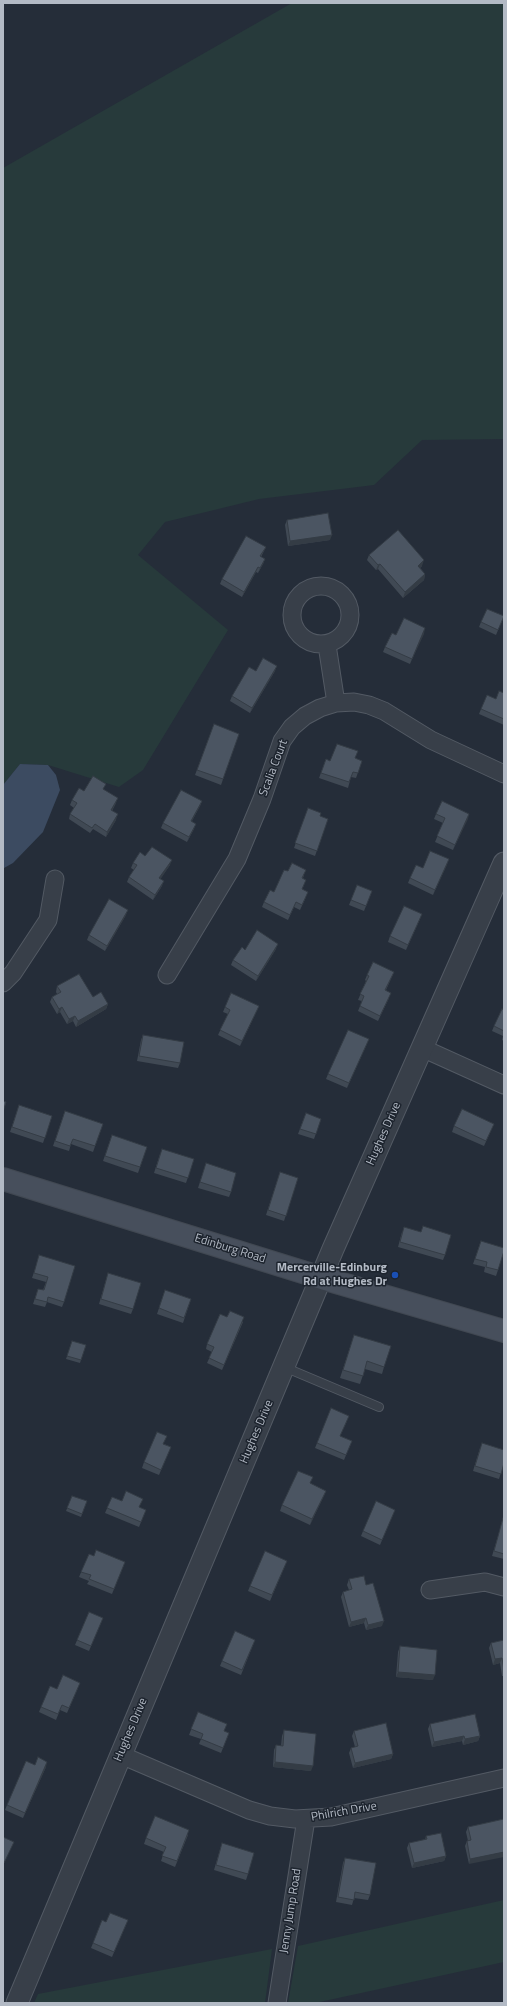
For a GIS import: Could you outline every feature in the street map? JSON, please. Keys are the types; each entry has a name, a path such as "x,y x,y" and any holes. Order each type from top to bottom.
{"main road":[{"name":"Edinburg Road","path":"3,1179 322,1278 504,1331"}],"street":[{"path":"327,645 336,703"},
{"name":"Scalia Court","path":"167,975 237,859 262,799 282,741 292,727 305,716 320,708 336,703 354,702 369,705 384,711 431,740 504,774"},
{"name":"Hughes Drive","path":"17,2003 322,1278 504,863"},
{"path":"3,983 13,973 48,920 54,879"},
{"path":"422,1048 504,1085"},
{"path":"430,1590 485,1582 504,1587"},
{"name":"Philrich Drive","path":"121,1755 249,1810 270,1816 306,1819 331,1817 504,1778"},
{"name":"Jenny Jump Road","path":"277,2003 306,1819"}],"lane":[{"path":"284,1367 379,1407"}],"shaded area":[{"path":"292,3 504,3 504,439 422,440 374,485 259,499 165,522 138,555 228,630 143,770 119,787 48,765 20,764 3,785 3,168"},
{"path":"504,1900 504,1962 315,2003 288,2003 298,1946"},
{"path":"272,1949 265,2003 34,2003 38,1994"}],"water":[{"path":"20,764 48,765 56,775 60,790 43,832 13,863 4,868 3,785"}],"building":[{"path":"328,513 332,535 290,541 287,520"},
{"path":"398,530 424,560 418,566 425,574 405,592 380,564 378,565 369,555"},
{"path":"246,536 266,547 260,556 265,559 260,568 258,567 244,592 222,579"},
{"path":"487,609 504,616 498,630 481,622"},
{"path":"404,618 425,628 412,659 385,647 392,633 396,635"},
{"path":"263,658 277,666 252,708 232,696 249,667 256,671"},
{"path":"499,691 504,693 504,719 481,709 487,695 496,699"},
{"path":"214,724 239,734 223,779 197,770"},
{"path":"337,744 358,751 355,758 362,761 358,773 353,772 349,782 321,773 326,759 330,761"},
{"path":"93,776 106,784 103,789 118,798 111,810 118,814 107,832 95,824 92,828 70,814 77,803 72,800 79,788 84,791"},
{"path":"181,790 202,801 191,821 196,824 189,837 163,823"},
{"path":"442,801 469,814 455,845 437,836 445,818 436,814"},
{"path":"308,808 321,813 320,816 328,819 317,851 295,843"},
{"path":"152,847 172,860 159,878 164,881 155,895 129,877 137,865 133,863 140,852 145,856"},
{"path":"430,851 449,859 435,890 410,878 416,865 423,868"},
{"path":"292,863 306,870 302,878 306,880 302,889 308,892 302,905 296,902 290,915 264,902 270,890 274,892 284,870 288,871"},
{"path":"357,885 372,891 366,906 351,900"},
{"path":"109,899 128,910 107,946 89,935"},
{"path":"404,906 422,914 408,945 390,936"},
{"path":"257,930 278,944 258,976 233,960 242,947 245,950"},
{"path":"373,962 394,972 385,990 391,993 380,1016 360,1006 364,996 360,994 369,976 367,975"},
{"path":"79,974 93,997 101,992 108,1004 78,1021 75,1016 69,1019 62,1007 59,1009 52,997 61,992 57,986"},
{"path":"231,993 259,1006 242,1041 220,1030 230,1010 225,1007"},
{"path":"502,1009 504,1010 504,1031 494,1026"},
{"path":"348,1030 369,1039 349,1083 328,1074"},
{"path":"143,1035 184,1042 180,1063 139,1056"},
{"path":"3,1101 6,1102 3,1112"},
{"path":"19,1105 52,1116 45,1138 12,1127"},
{"path":"462,1109 494,1124 486,1141 454,1126"},
{"path":"65,1111 103,1124 95,1146 73,1139 70,1146 55,1141"},
{"path":"306,1113 321,1119 316,1134 300,1129"},
{"path":"112,1135 147,1147 140,1167 105,1156"},
{"path":"162,1149 194,1159 188,1178 156,1168"},
{"path":"206,1163 236,1173 231,1192 200,1182"},
{"path":"280,1172 298,1178 286,1216 268,1210"},
{"path":"423,1226 451,1235 445,1255 400,1242 404,1227 421,1232"},
{"path":"481,1241 504,1248 498,1270 486,1267 487,1262 475,1259"},
{"path":"39,1255 75,1266 64,1302 48,1297 47,1302 35,1299 38,1289 44,1290 48,1277 34,1273"},
{"path":"108,1273 141,1283 133,1309 101,1299"},
{"path":"165,1290 191,1299 184,1318 159,1308"},
{"path":"230,1311 244,1317 224,1365 209,1358 214,1347 207,1344 220,1314 227,1317"},
{"path":"354,1335 391,1346 384,1367 367,1361 363,1376 343,1370"},
{"path":"72,1341 86,1345 81,1360 67,1356"},
{"path":"331,1408 349,1416 340,1436 352,1441 346,1455 317,1443"},
{"path":"157,1432 167,1436 163,1444 171,1447 161,1470 144,1462"},
{"path":"482,1443 504,1450 504,1463 501,1474 475,1466"},
{"path":"298,1471 313,1477 310,1483 326,1491 312,1519 282,1505"},
{"path":"126,1491 143,1499 139,1507 146,1510 141,1522 107,1508 112,1497 122,1501"},
{"path":"72,1496 87,1501 82,1514 67,1508"},
{"path":"376,1501 395,1510 382,1540 363,1531"},
{"path":"504,1518 504,1554 494,1551"},
{"path":"96,1550 125,1562 114,1589 89,1579 91,1575 81,1572 89,1554 94,1556"},
{"path":"265,1551 287,1561 272,1595 250,1586"},
{"path":"364,1576 366,1585 373,1583 384,1621 368,1625 366,1618 351,1622 343,1592 352,1589 349,1579"},
{"path":"89,1612 103,1618 91,1646 77,1640"},
{"path":"235,1631 255,1640 242,1670 222,1661"},
{"path":"504,1640 504,1670 502,1658 495,1659 491,1643"},
{"path":"400,1646 437,1650 435,1675 398,1672"},
{"path":"63,1675 80,1683 69,1708 62,1705 58,1714 41,1707 50,1686 57,1689"},
{"path":"198,1712 227,1724 224,1731 229,1733 223,1748 201,1739 203,1734 191,1729"},
{"path":"475,1714 480,1736 465,1739 464,1736 434,1742 430,1724"},
{"path":"386,1723 393,1754 355,1763 351,1748 358,1746 354,1731"},
{"path":"284,1730 316,1734 313,1766 275,1762 276,1745 283,1746"},
{"path":"38,1757 47,1762 25,1813 7,1805 26,1761 35,1765"},
{"path":"155,1816 189,1830 177,1861 162,1856 166,1847 146,1838"},
{"path":"504,1819 504,1852 470,1859 467,1841 471,1840 468,1827"},
{"path":"441,1833 446,1856 414,1863 409,1843 427,1839 426,1836"},
{"path":"3,1837 14,1842 4,1863 3,1863"},
{"path":"222,1843 254,1853 248,1874 216,1865"},
{"path":"345,1858 376,1863 370,1895 355,1892 354,1900 338,1897"},
{"path":"110,1913 128,1920 114,1952 93,1943 102,1920 106,1922"}],"place":[{"name":"Mercerville-Edinburg Rd at Hughes Dr","path":"395,1275"}]}
